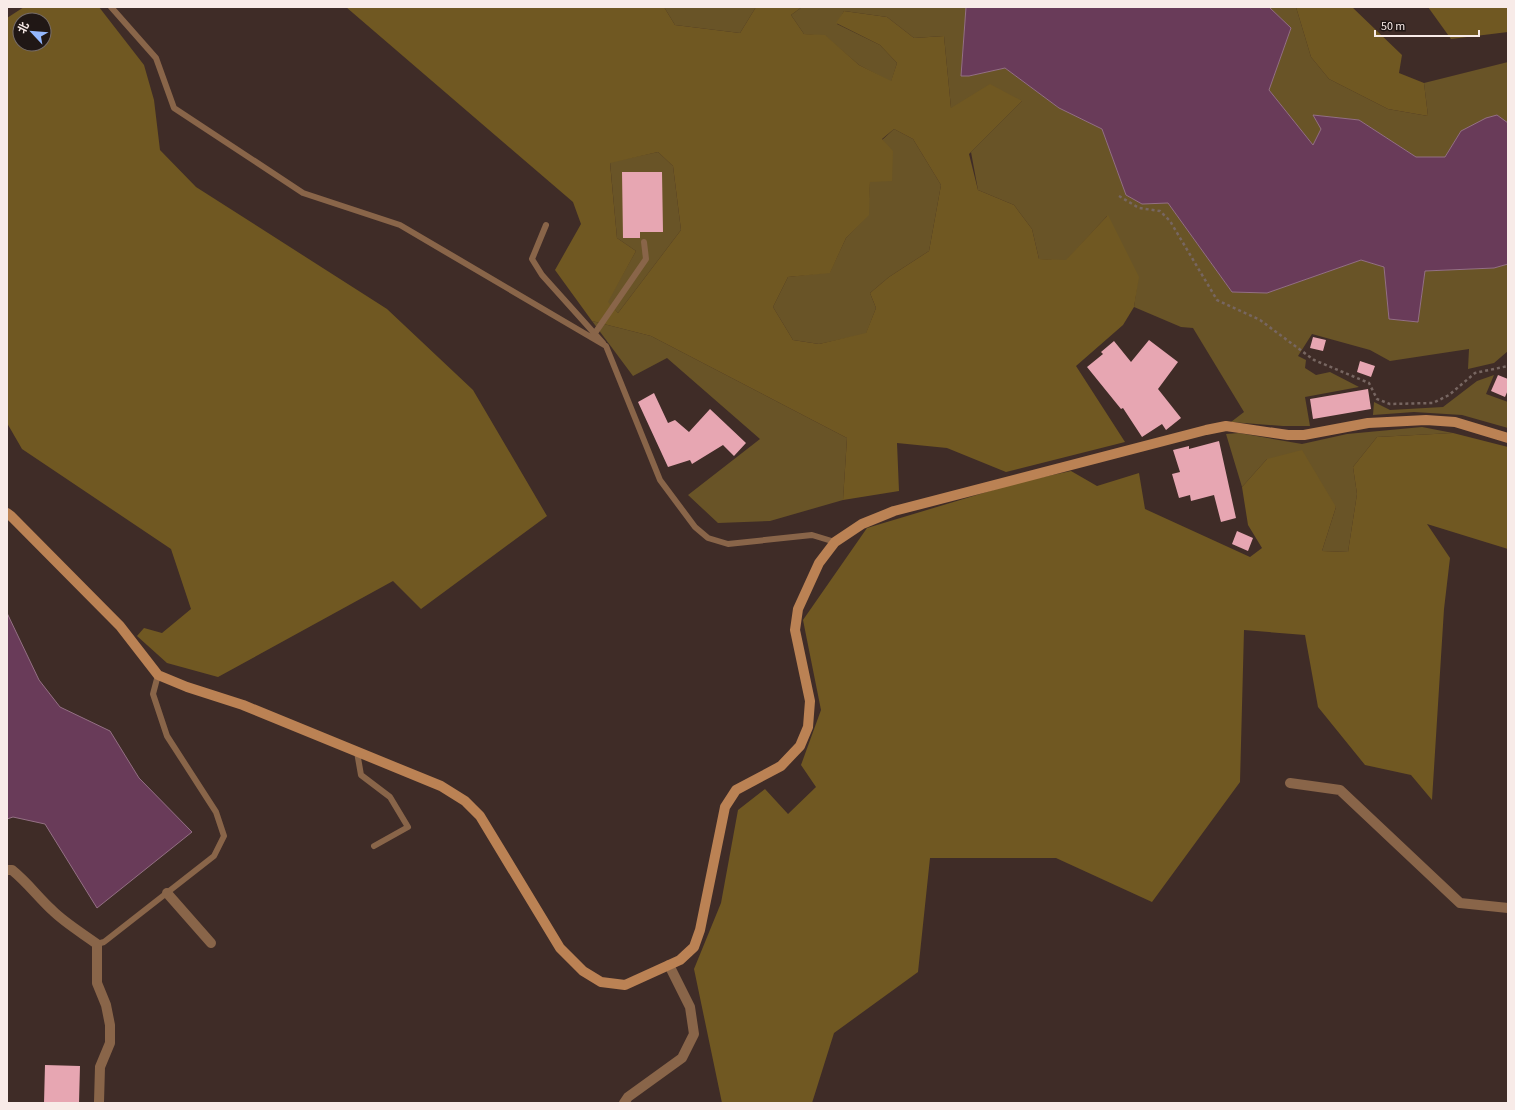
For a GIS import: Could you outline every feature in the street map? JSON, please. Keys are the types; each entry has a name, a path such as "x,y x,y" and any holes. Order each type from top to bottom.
{"street":[{"path":"7,514 11,516 120,626 158,675 188,687 243,705 441,786 465,801 480,816 560,948 583,971 601,982 626,985 680,960 694,947 700,930 725,807 736,790 781,766 800,746 808,727 810,701 795,630 798,609 819,563 835,542 862,524 894,511 1226,426 1288,435 1304,435 1368,423 1426,420 1455,422 1508,438"},
{"path":"1290,783 1340,790 1460,903 1508,908"},
{"path":"7,870 12,870 26,881 38,897 53,912 97,944 97,983 106,1006 110,1025 110,1043 100,1067 98,1102"},
{"path":"167,893 211,943"},
{"path":"624,1103 628,1097 682,1058 694,1034 690,1007 669,965"}],"lane":[{"path":"111,7 156,58 174,108 303,193 400,225 606,346"},
{"path":"546,225 532,259 542,275 606,346 660,480 695,527 708,538 728,544 812,535 835,542"},
{"path":"595,333 646,259 644,242"},
{"path":"97,944 104,942 214,856 224,836 216,812 167,736 153,694 158,675"},
{"path":"357,752 361,775 390,797 408,827 374,846"}],"path":[{"path":"1120,196 1139,208 1160,211 1170,220 1217,300 1260,320 1314,360 1369,383 1377,399 1390,404 1433,403 1449,395 1476,373 1508,366"}],"shaded area":[{"path":"24,7 99,7 144,65 154,100 160,150 196,187 387,309 473,390 547,516 421,609 393,581 218,677 167,663 137,636 144,628 162,633 191,609 171,549 22,449 7,423 7,18 12,15 12,52 52,52 52,12 16,12"},
{"path":"346,7 664,7 675,25 740,33 756,7 802,7 791,15 804,34 825,35 859,65 891,81 897,63 880,45 836,23 844,11 887,17 914,38 944,36 951,108 990,84 1022,101 969,154 978,190 1014,205 1032,229 1039,259 1066,260 1108,215 1139,277 1134,307 1123,325 1076,366 1125,442 1006,472 947,448 897,443 899,491 843,500 847,438 651,336 592,321 555,270 581,224 573,202","holes":["894,129 913,139 941,185 929,251 889,277 870,293 876,308 866,333 819,344 793,340 773,307 788,277 830,273 846,238 869,215 870,182 892,181 893,151 882,139","658,152 673,166 681,230 618,313 608,302 636,251 617,238 610,163"]},
{"path":"664,7 756,7 740,33 675,25"},
{"path":"802,7 966,7 961,76 969,76 1005,68 1059,108 1102,129 1126,195 1142,204 1168,203 1232,292 1267,293 1361,260 1384,267 1389,319 1418,322 1425,271 1494,268 1508,264 1508,351 1494,363 1468,369 1469,349 1390,361 1370,350 1312,334 1298,356 1306,360 1305,368 1316,375 1330,372 1359,387 1305,397 1310,426 1283,426 1231,422 1244,412 1193,328 1181,327 1134,307 1138,277 1107,216 1066,261 1039,259 1032,229 1014,205 978,190 971,152 1022,101 951,108 944,36 914,38 887,17 844,11 837,24 880,45 897,63 891,82 859,65 825,36 804,34 791,15"},
{"path":"966,7 1269,7 1291,28 1269,90 1313,145 1321,129 1313,115 1359,120 1416,157 1445,157 1461,131 1486,118 1497,115 1508,123 1508,264 1494,268 1425,271 1418,322 1389,319 1384,267 1361,260 1267,293 1232,292 1168,203 1142,204 1126,195 1102,129 1059,108 1005,68 969,76 961,76"},
{"path":"1269,7 1296,7 1311,57 1329,79 1388,109 1428,116 1424,83 1508,62 1508,123 1497,115 1461,131 1445,157 1416,157 1359,120 1314,115 1321,129 1313,145 1269,90 1291,28"},
{"path":"1296,7 1352,7 1402,55 1399,73 1424,83 1428,116 1388,109 1329,79 1311,57"},
{"path":"1428,7 1508,7 1508,32 1451,39"},
{"path":"894,129 913,139 941,185 929,251 889,277 870,293 876,308 866,334 819,344 793,340 773,307 788,277 830,272 846,238 868,215 870,182 882,140"},
{"path":"658,152 673,166 681,230 618,313 607,302 636,251 617,238 610,162"},
{"path":"592,321 651,336 847,438 843,500 770,521 718,523 688,495 760,439 667,358 633,376"},
{"path":"1494,375 1486,394 1508,402 1508,428 1462,415 1414,412 1373,415 1374,402 1390,410 1443,407 1477,381"},
{"path":"1422,427 1453,433 1377,437 1353,467 1357,494 1348,552 1322,551 1336,507 1267,459 1242,487 1226,434 1239,433 1302,444 1347,434"},
{"path":"1453,433 1508,447 1508,549 1427,524 1450,558 1444,609 1432,800 1411,775 1365,765 1318,707 1305,635 1244,630 1240,782 1152,902 1056,858 930,858 918,972 834,1033 812,1103 722,1103 694,969 721,903 738,810 765,789 788,814 816,787 801,765 821,710 803,620 867,528 1020,482 1071,471 1097,486 1139,473 1145,509 1250,557 1262,548 1248,525 1242,487 1267,459 1302,450 1336,507 1322,551 1348,552 1357,494 1353,467 1377,437"},
{"path":"7,613 39,680 60,707 110,731 139,778 192,832 97,908 45,824 13,817 7,819"}],"building":[{"path":"622,172 662,172 663,232 640,232 640,238 623,238"},
{"path":"1313,337 1326,340 1323,351 1310,348"},
{"path":"1149,340 1178,362 1158,389 1181,418 1166,430 1162,424 1142,437 1123,408 1121,409 1087,367 1103,354 1101,352 1114,341 1131,362"},
{"path":"1360,361 1375,366 1371,377 1357,372"},
{"path":"1498,375 1508,379 1508,390 1505,397 1491,391"},
{"path":"1368,389 1371,409 1313,419 1310,399"},
{"path":"654,393 668,423 675,420 689,432 710,409 746,443 734,456 723,445 692,464 690,460 668,467 638,402"},
{"path":"1219,441 1236,518 1221,522 1214,495 1191,501 1190,495 1179,498 1172,474 1180,472 1173,450 1189,446 1189,449"},
{"path":"1237,531 1253,538 1248,551 1232,544"},
{"path":"45,1065 80,1066 79,1103 44,1103"}]}
